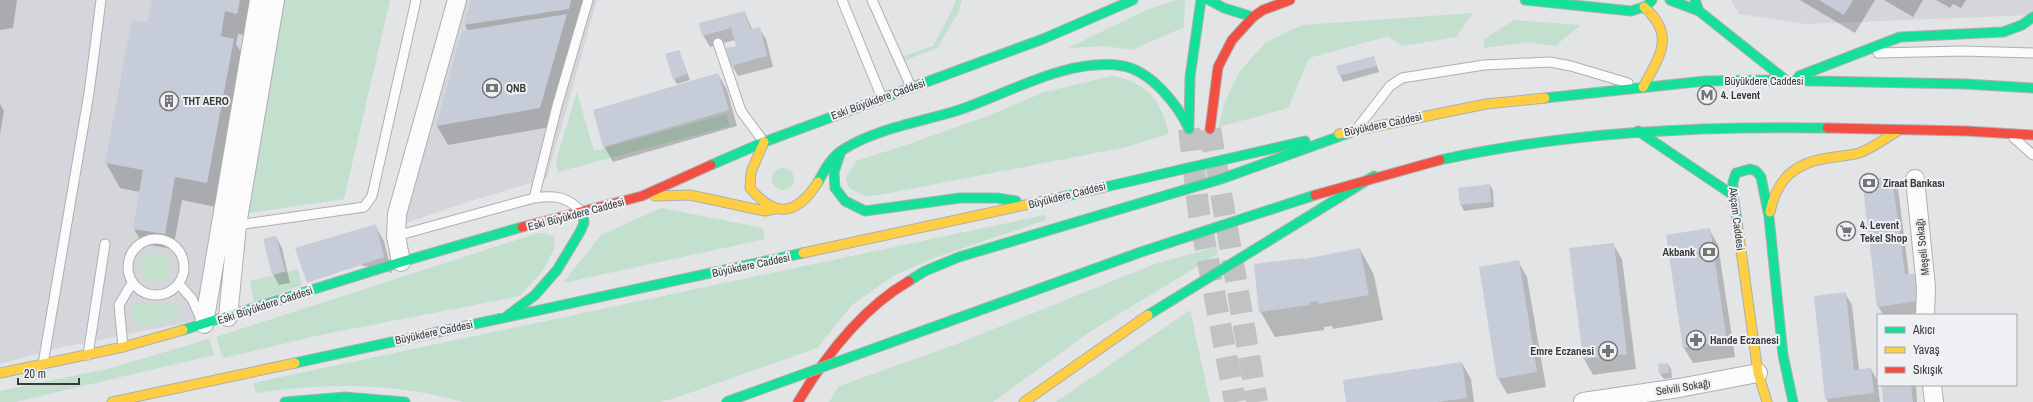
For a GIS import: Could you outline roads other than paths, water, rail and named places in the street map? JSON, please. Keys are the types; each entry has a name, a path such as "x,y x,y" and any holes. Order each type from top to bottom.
{"main road":[{"name":"Eski Büyükdere Caddesi","path":"0,373 123,347 204,324 484,237 583,213 642,196 764,142 1043,39 1133,0"},
{"path":"642,196 690,195 765,211 789,209 805,199 815,189 826,167 841,151 886,131 958,110 1040,79 1090,65 1125,66 1155,82 1181,109 1189,129 1190,77 1201,0"},
{"path":"1209,0 1224,8 1253,17"},
{"path":"1210,129 1218,67 1232,40 1253,17 1264,10 1290,0"},
{"path":"1525,0 1631,11 1644,7 1652,0"},
{"path":"1670,0 1699,11 1788,80 1862,53 1900,37 2003,32 2022,25 2033,17"},
{"path":"1695,0 1699,11"},
{"path":"1643,87 1661,52 1662,39 1662,26 1655,15 1644,7"},
{"name":"Büyükdere Caddesi","path":"112,402 1031,204 1136,178 1357,130 1486,104 1705,81 1788,80 1965,84 2033,88"},
{"path":"726,402 1176,238 1374,176 1494,148 1638,131 1714,127 1899,130 2033,135"},
{"path":"798,402 839,341 884,297 922,273 950,260 988,247 1221,179 1357,130"},
{"path":"1769,217 1776,186 1793,170 1824,158 1859,152 1899,130"},
{"path":"1638,131 1733,194"},
{"path":"764,142 751,172 750,188 762,202 776,209"},
{"path":"841,151 834,167 833,180 836,191 850,205 865,211 966,198 1001,198 1031,204"},
{"name":"Akçam Caddesi","path":"1767,402 1733,194 1733,182 1736,173 1750,168 1758,172 1761,177 1769,217 1781,368 1793,402"},
{"path":"1024,402 1105,344 1174,298 1374,176"},
{"path":"507,316 535,295 557,270 580,232 584,223 583,213"},
{"path":"284,402 338,398 404,402"}],"street":[{"path":"204,324 259,0"},
{"path":"228,316 237,225 275,0"},
{"path":"401,262 396,236 397,214 405,180 457,0"},
{"name":"Meşeli Sokağı","path":"1915,179 1926,287 1925,314"},
{"name":"Selvili Sokağı","path":"1583,402 1679,388 1762,372"},
{"path":"1932,386 1934,402"}],"lane":[{"path":"43,364 82,132 101,0"},
{"path":"237,225 364,207 372,196 416,0"},
{"path":"534,198 557,106 588,0"},
{"path":"842,0 882,98"},
{"path":"872,0 911,87"},
{"path":"1699,11 1706,0"},
{"path":"718,43 741,111 764,142"},
{"path":"1862,53 1963,51 2033,53"},
{"path":"1357,130 1390,86 1402,78 1484,65 1550,62 1571,66 1643,87"},
{"path":"2008,133 2033,155"},
{"path":"396,236 534,198 552,195 574,204 583,213"},
{"path":"153,239 170,243 181,255 184,272 179,284 167,293 158,295 148,294 140,290 132,283 128,265 131,255 136,248 144,242 153,239"},
{"path":"88,355 105,244"},
{"path":"123,347 119,305 123,295 132,283"},
{"path":"179,284 192,299 204,324"}],"tunnel":[{"path":"1189,129 1199,213 1235,402"},
{"path":"1210,129 1257,402"}],"place":[{"name":"QNB","path":"492,88"},
{"name":"4. Levent","path":"1707,95"},
{"name":"THT AERO","path":"169,101"},
{"name":"Ziraat Bankası","path":"1869,183"},
{"name":"4. Levent Tekel Shop","path":"1846,231"},
{"name":"Akbank","path":"1709,252"},
{"name":"Hande Eczanesi","path":"1696,340"},
{"name":"Emre Eczanesi","path":"1608,351"}]}
